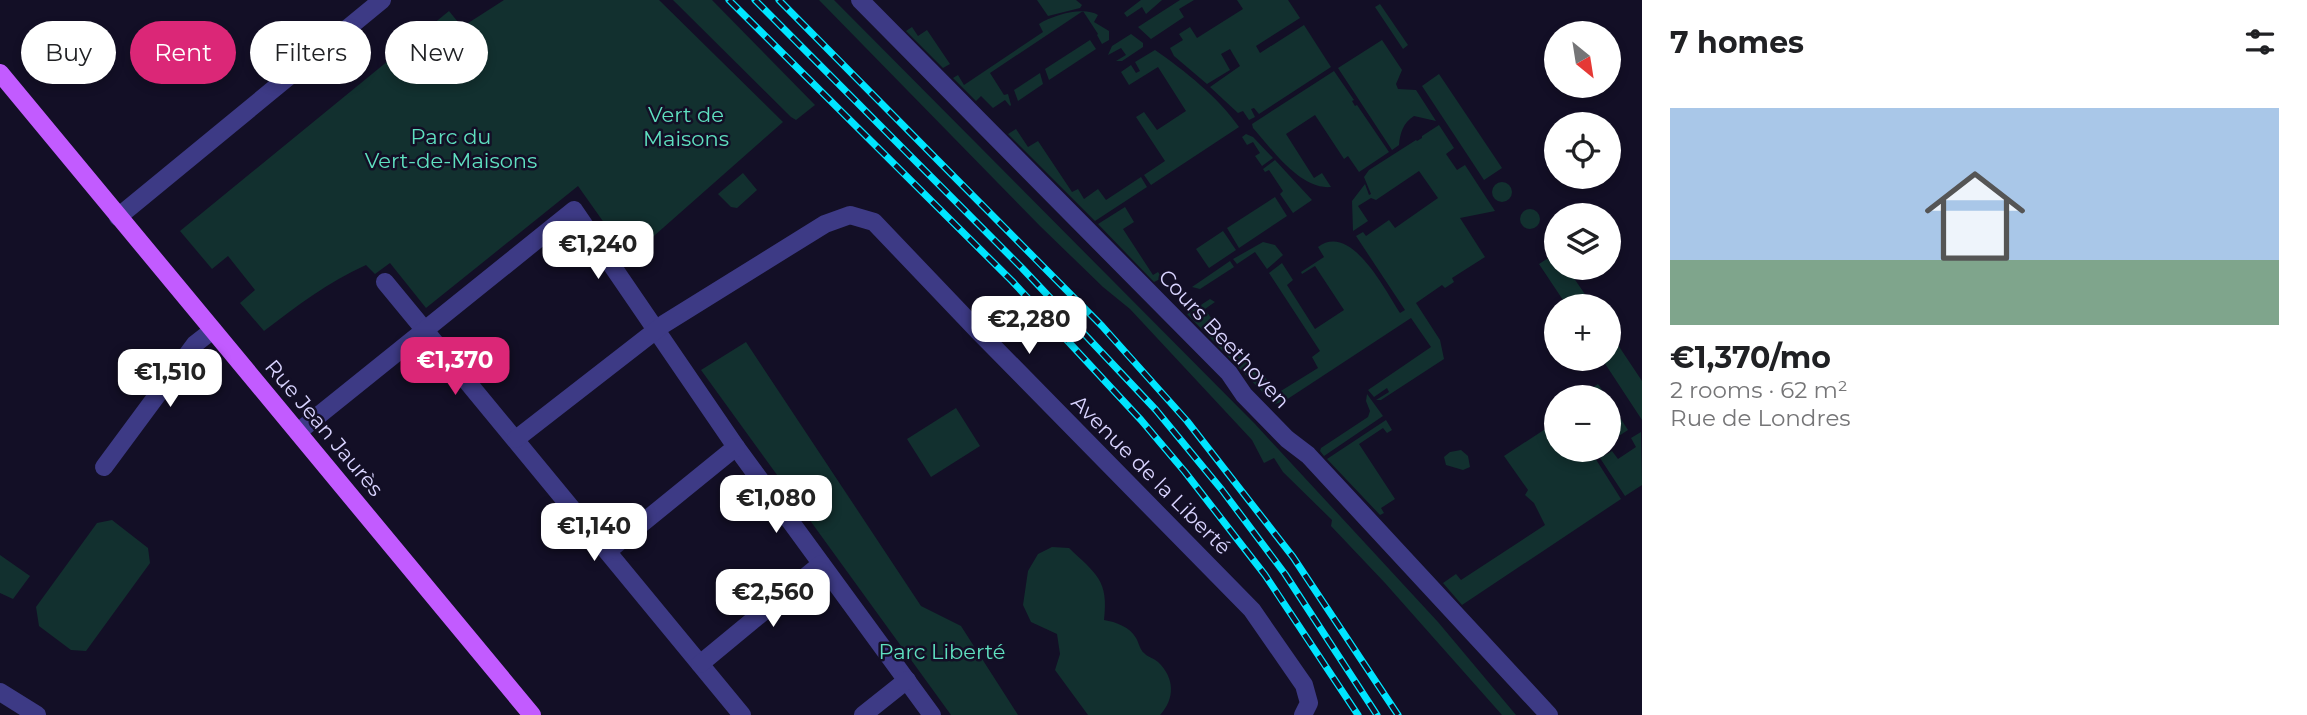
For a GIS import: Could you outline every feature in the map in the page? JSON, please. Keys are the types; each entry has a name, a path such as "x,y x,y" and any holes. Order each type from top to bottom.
{"main road":[{"name":"Rue Jean Jaurès","path":"0,73 532,715"}],"street":[{"path":"118,217 382,0"},
{"name":"Cours Beethoven","path":"860,0 1229,373 1244,395 1279,431 1308,455 1549,715"},
{"path":"298,432 573,210 736,447 932,715"},
{"name":"Avenue de la Liberté","path":"516,439 655,331 825,224 850,215 874,222 968,322 1252,610 1304,685 1309,703 1303,715"},
{"path":"385,282 742,715"},
{"path":"104,467 195,344 213,330"},
{"path":"608,551 736,447"},
{"path":"700,664 821,564"},
{"path":"863,715 907,680"},
{"path":"0,692 37,715"}],"green space":[{"name":"Parc du Vert-de-Maisons","path":"504,0 659,0 783,122 629,258 578,186 426,308 390,263 375,274 366,265 326,287 264,331 240,303 255,290 228,256 212,269 180,231 360,84 371,84 371,75 385,63 385,84 488,84 488,21 471,21"},
{"path":"673,0 712,0 815,105 796,120 791,117"},
{"path":"819,0 834,0 1255,424 1438,622 1516,715 1502,715 1331,526 1332,520 1283,472 1274,458 1264,463 1252,440 1130,309 1103,287 1040,226"},
{"path":"1037,0 1076,0 1082,5 1080,8 1048,16"},
{"path":"1141,0 1162,0 1146,14 1142,7 1127,17 1124,13"},
{"path":"1180,0 1194,0 1179,9 1184,17 1151,39 1138,27"},
{"path":"1237,0 1288,0 1300,18 1256,46 1260,53 1304,25 1331,67 1259,114 1254,108 1251,109 1255,117 1249,120 1243,111 1238,113 1210,87 1240,66 1230,49 1221,54 1230,70 1207,84 1174,56 1170,48 1183,40 1179,34 1190,27 1197,38 1243,9"},
{"path":"1380,4 1408,45 1403,49 1375,7"},
{"name":"Parc du Vert-de-Maisons","path":"449,11 457,21 437,21"},
{"path":"1082,11 990,73 1004,95 1008,94 1010,106 1005,100 993,108 981,96 976,101 953,78 958,75 964,85 1043,32 1039,24 1060,15"},
{"path":"1083,11 1098,15 1094,22 1109,31 1109,40 1102,44"},
{"path":"912,27 918,36 927,30 950,64 943,68 906,31"},
{"path":"1131,34 1143,43 1143,47 1122,61 1116,61 1126,55 1121,48 1108,55 1112,46"},
{"path":"1090,40 1096,49 1049,80 1045,69"},
{"path":"1382,40 1402,70 1396,84 1398,89 1416,90 1436,121 1414,116 1403,129 1399,145 1392,150 1338,68"},
{"path":"1155,50 1200,85 1239,127 1151,185 1144,175 1165,161 1136,117 1144,112 1157,130 1186,111 1158,67 1129,85 1121,72 1131,65 1136,73 1140,71 1135,62"},
{"path":"1334,71 1354,100 1352,101 1355,106 1357,105 1389,152 1359,172 1348,156 1344,159 1315,115 1286,134 1314,178 1322,173 1331,187 1308,182 1298,175 1278,157 1252,124"},
{"path":"1040,73 1043,84 1018,101 1014,90"},
{"path":"1439,74 1502,168 1484,180 1422,86"},
{"path":"1439,125 1454,148 1446,154 1457,170 1465,165 1495,211 1460,218 1485,257 1452,278 1454,282 1445,288 1442,285 1416,303 1440,340 1444,359 1381,400 1376,400 1389,392 1387,388 1374,397 1368,390 1431,347 1411,318 1283,402 1274,404 1187,314 1210,299 1215,302 1205,309 1235,354 1241,350 1258,376 1263,374 1276,394 1318,368 1312,357 1320,351 1269,273 1282,263 1293,280 1287,285 1315,329 1344,310 1315,266 1302,274 1301,272 1324,257 1318,247 1330,242 1343,244 1354,251 1376,275 1400,313 1405,310 1356,236 1363,232 1366,236 1389,220 1395,228 1438,198 1419,171 1376,200 1371,198 1358,206 1368,221 1353,231 1352,201 1365,184 1369,195 1371,194 1364,177 1369,170"},
{"path":"1016,129 1028,147 1038,141 1072,192 1078,189 1084,199 1098,189 1106,200 1141,177 1147,187 1095,221 1008,134"},
{"path":"1246,134 1253,137 1273,158 1262,166 1255,156 1260,153 1253,142 1247,145 1242,137"},
{"path":"1275,160 1312,200 1293,213 1269,170 1265,172 1263,169"},
{"path":"743,173 757,190 737,208 731,207 718,194"},
{"path":"1502,182 1509,185 1512,192 1509,199 1502,202 1495,199 1492,192 1495,185"},
{"path":"1275,197 1287,216 1239,248 1227,228"},
{"path":"1125,207 1134,222 1123,229 1153,275 1158,272 1162,278 1154,282 1098,224"},
{"path":"1530,209 1537,212 1540,219 1537,226 1530,229 1523,226 1520,219 1523,212"},
{"path":"1223,231 1236,250 1209,268 1196,249"},
{"path":"1263,242 1275,245 1283,255 1267,269 1255,252 1237,264 1233,259"},
{"path":"1230,261 1234,267 1200,289 1192,287"},
{"path":"1550,280 1575,280 1585,294 1559,294"},
{"name":"Parc Liberté","path":"746,342 921,606 961,626 1018,715 951,715 701,370"},
{"path":"1621,350 1642,381 1642,420 1621,385 1610,371 1621,371"},
{"path":"1367,394 1383,416 1324,456 1321,448 1368,417 1370,411 1366,401"},
{"path":"956,408 980,446 931,477 907,439"},
{"path":"1621,419 1628,430 1621,435"},
{"path":"1386,420 1392,430 1387,433 1383,428 1359,444 1395,499 1381,508 1384,513 1380,515 1327,459"},
{"path":"1544,430 1544,462 1598,462 1621,499 1462,605 1443,583 1456,574 1461,580 1545,525 1534,503 1525,495 1528,490 1504,456"},
{"path":"1641,432 1642,485 1625,496 1603,462 1621,462 1621,457 1636,447 1631,438"},
{"path":"1461,450 1468,456 1470,467 1463,470 1446,465 1444,457 1450,452"},
{"path":"112,520 148,548 150,563 86,651 71,650 39,626 36,607 97,523"},
{"path":"1052,547 1069,548 1093,572 1102,586 1104,620 1130,631 1143,652 1164,668 1171,688 1168,702 1160,715 1088,715 1055,670 1060,654 1057,634 1031,622 1023,605 1028,571 1038,554"},
{"path":"0,555 30,576 13,599 0,593"}],"railway":[{"path":"729,0 1012,281 1141,420 1265,575 1358,715"},
{"path":"755,0 1022,268 1156,410 1222,490 1285,574 1377,715"},
{"path":"779,0 1102,326 1187,421 1293,557 1398,715"}],"park label":[{"name":"Vert de Maisons","path":"686,127"}]}
